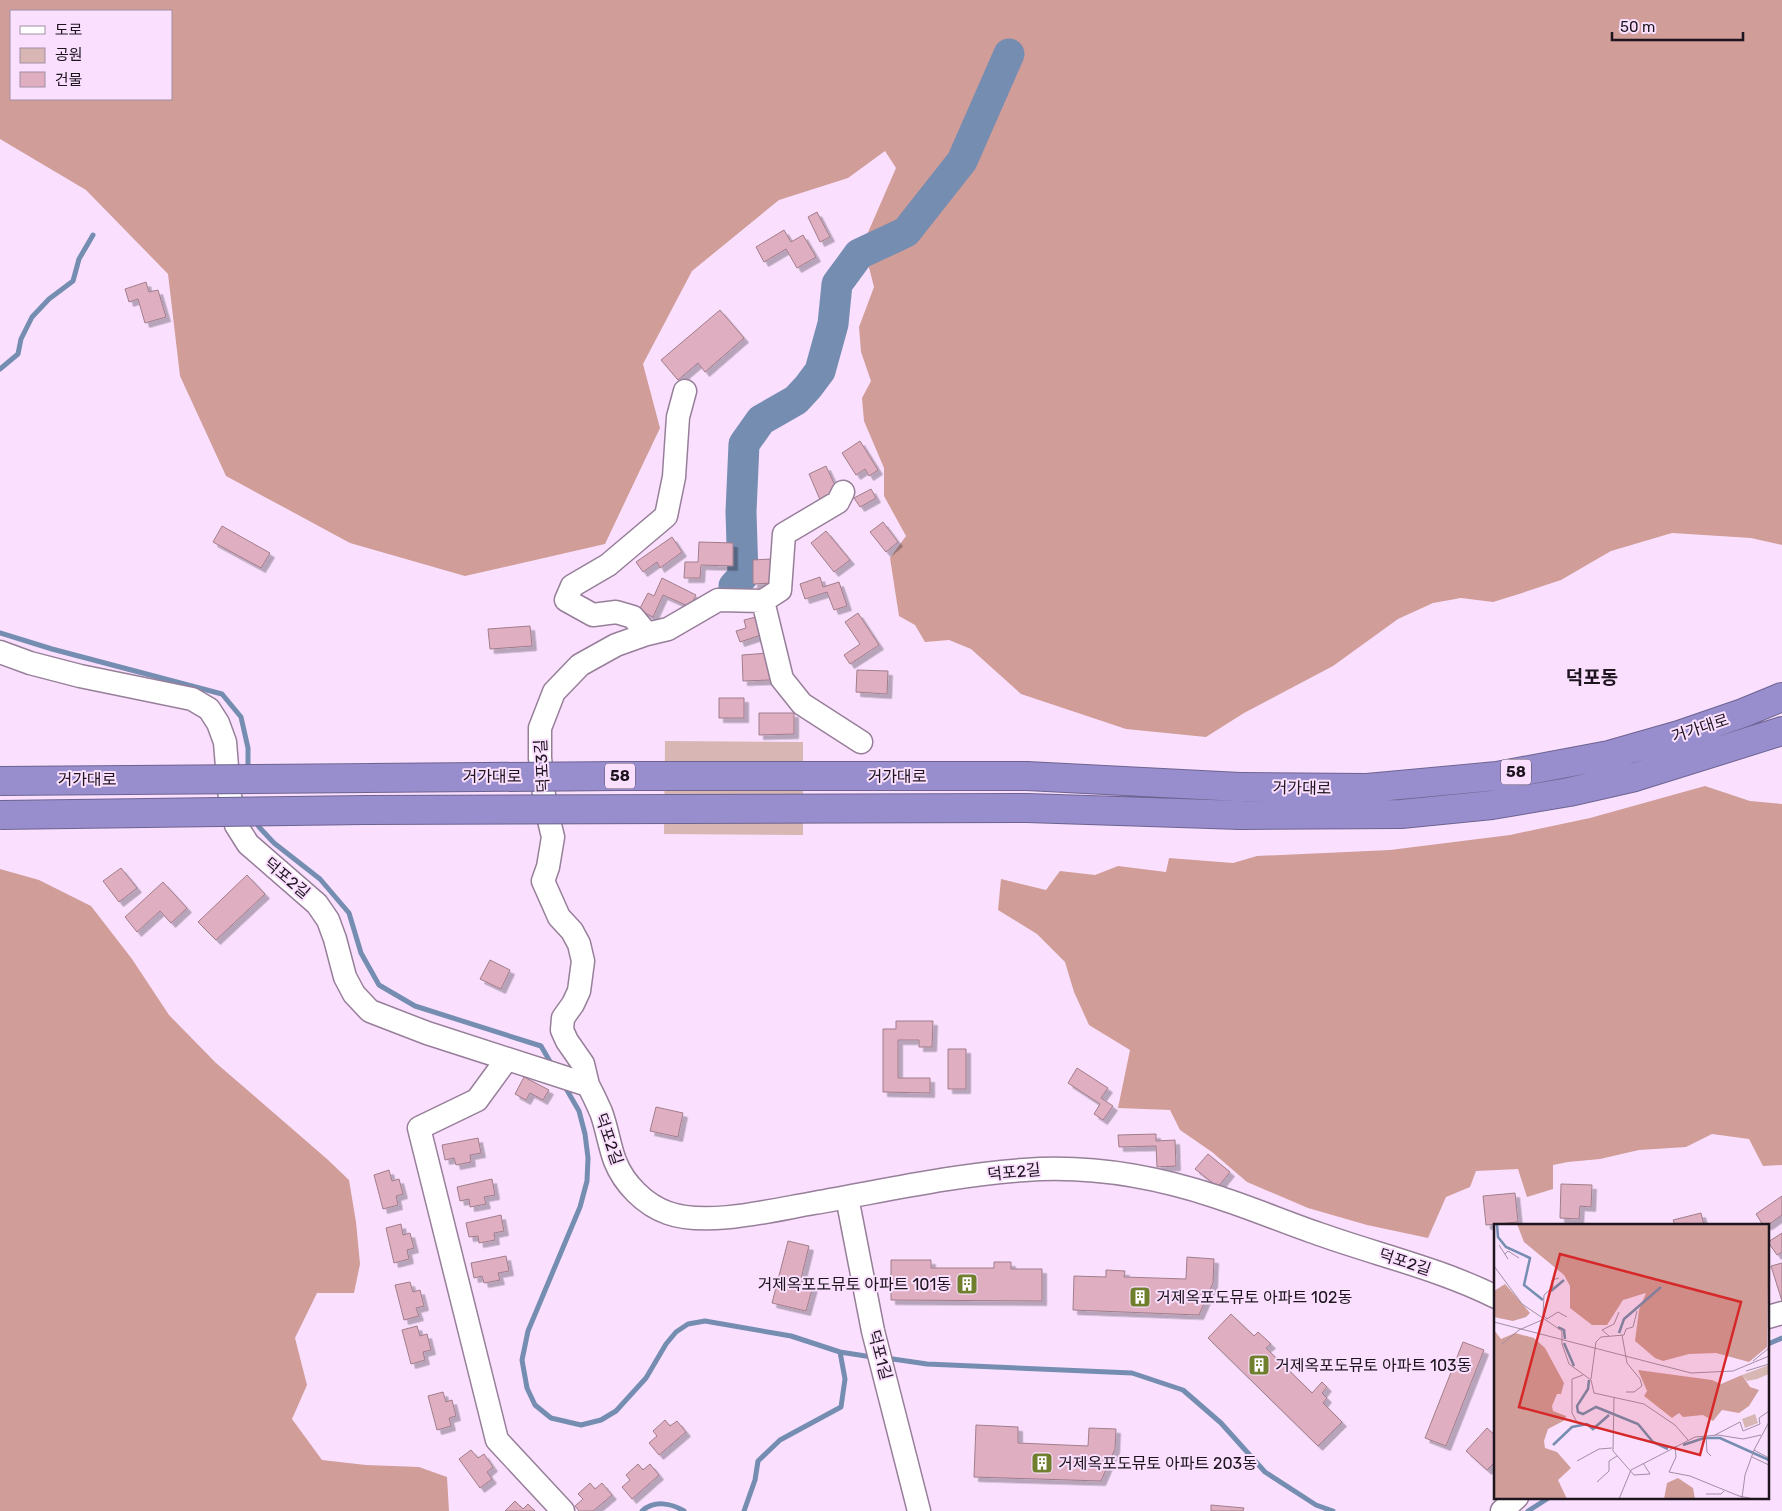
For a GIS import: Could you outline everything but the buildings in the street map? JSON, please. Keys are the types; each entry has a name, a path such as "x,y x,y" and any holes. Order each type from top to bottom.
{"highway":[{"path":"1743,714 1745,703 1758,692 1782,681"},
{"name":"거가대로","path":"0,780 608,776 1027,776 1240,787 1367,788 1497,776 1608,755 1679,736 1743,714 1782,697"},
{"name":"거가대로","path":"0,815 356,810 1018,808 1240,815 1401,814 1492,805 1569,792 1636,777 1782,731"}],"street":[{"path":"648,634 633,617 616,612 593,614 566,600 572,586 608,565 666,516 674,477 678,417 686,391"},
{"path":"843,492 838,502 784,534 780,590 763,601 782,679 802,704 861,742"},
{"name":"덕포3길","path":"588,1085 583,1064 566,1041 562,1030 563,1018 579,991 583,961 579,944 572,931 559,916 543,881 548,867 553,837 545,804 540,758 540,728 554,692 580,665 616,645 668,629 718,600 763,601"},
{"name":"덕포2길","path":"0,652 30,663 80,676 192,699 209,709 218,723 225,742 229,791 236,825 248,844 317,904 328,920 335,938 345,977 354,994 370,1011 427,1033 588,1085 601,1112 615,1161 626,1181 649,1204 668,1213 687,1217 708,1218 758,1213 941,1180 1046,1168 1088,1169 1137,1176 1213,1195 1319,1234 1422,1267 1494,1296"},
{"path":"507,1059 477,1100 418,1128 497,1440 563,1511"},
{"name":"덕포1길","path":"847,1197 873,1331 919,1511"},
{"path":"1502,1511 1516,1498"}],"green space":[{"path":"665,741 803,742 803,835 664,834"}],"shaded area":[{"path":"0,0 1782,0 1782,545 1751,538 1672,533 1611,551 1561,580 1493,602 1461,598 1433,603 1398,619 1333,666 1244,713 1206,737 1126,729 1021,694 971,649 949,640 925,642 915,625 899,616 890,558 906,536 884,496 884,468 864,421 862,398 871,381 861,352 859,327 874,287 863,244 896,168 885,151 848,178 779,200 692,271 643,364 660,428 605,544 465,576 350,543 226,476 180,376 168,274 86,190 0,139"},
{"path":"1705,786 1750,801 1782,804 1782,1165 1763,1166 1749,1139 1712,1134 1686,1147 1639,1150 1600,1159 1553,1165 1553,1189 1527,1197 1518,1169 1476,1171 1470,1187 1446,1197 1428,1238 1367,1225 1308,1208 1247,1182 1212,1152 1180,1130 1170,1110 1118,1108 1130,1050 1089,1025 1074,992 1065,962 1037,934 998,910 1001,879 1046,890 1060,871 1095,875 1118,866 1166,872 1169,858 1233,863 1257,856 1390,850 1510,835 1590,818"},
{"path":"0,869 39,880 91,906 132,959 169,1015 216,1063 349,1180 360,1264 354,1293 317,1293 295,1338 307,1385 292,1419 322,1460 366,1465 419,1467 447,1477 449,1511 0,1511"}],"waterway":[{"path":"734,586 743,576 741,512 744,444 761,420 796,400 820,371 833,324 837,284 859,254 906,232 962,161 1009,54"},
{"path":"0,369 18,354 21,339 32,317 49,299 73,281 79,259 93,235"},
{"path":"0,633 52,649 222,694 241,717 248,748 248,771"},
{"path":"256,820 259,827 274,843 320,879 349,913 361,953 379,985 415,1006 541,1046 552,1065"},
{"path":"564,1085 579,1111 585,1134 588,1158 587,1181 580,1207 528,1331 522,1360 527,1388 535,1405 551,1418 581,1425 601,1420 616,1411 646,1378 666,1344 676,1332 688,1324 705,1321 791,1336 840,1352 872,1357"},
{"path":"1770,1343 1782,1338"},
{"path":"744,1511 755,1480 758,1461 780,1440 841,1407 845,1379 840,1352"},
{"path":"886,1358 927,1364 1132,1373 1183,1390 1221,1423 1265,1472 1316,1505 1333,1511"},
{"path":"1528,1511 1548,1498"},
{"path":"642,1511 657,1504 674,1506 684,1511"}],"place":[{"name":"거제옥포도뮤토 아파트 101동","path":"967,1284"},
{"name":"거제옥포도뮤토 아파트 102동","path":"1140,1297"},
{"name":"거제옥포도뮤토 아파트 103동","path":"1259,1365"},
{"name":"거제옥포도뮤토 아파트 203동","path":"1042,1463"}],"district":[{"name":"덕포동","path":"1592,677"}]}
